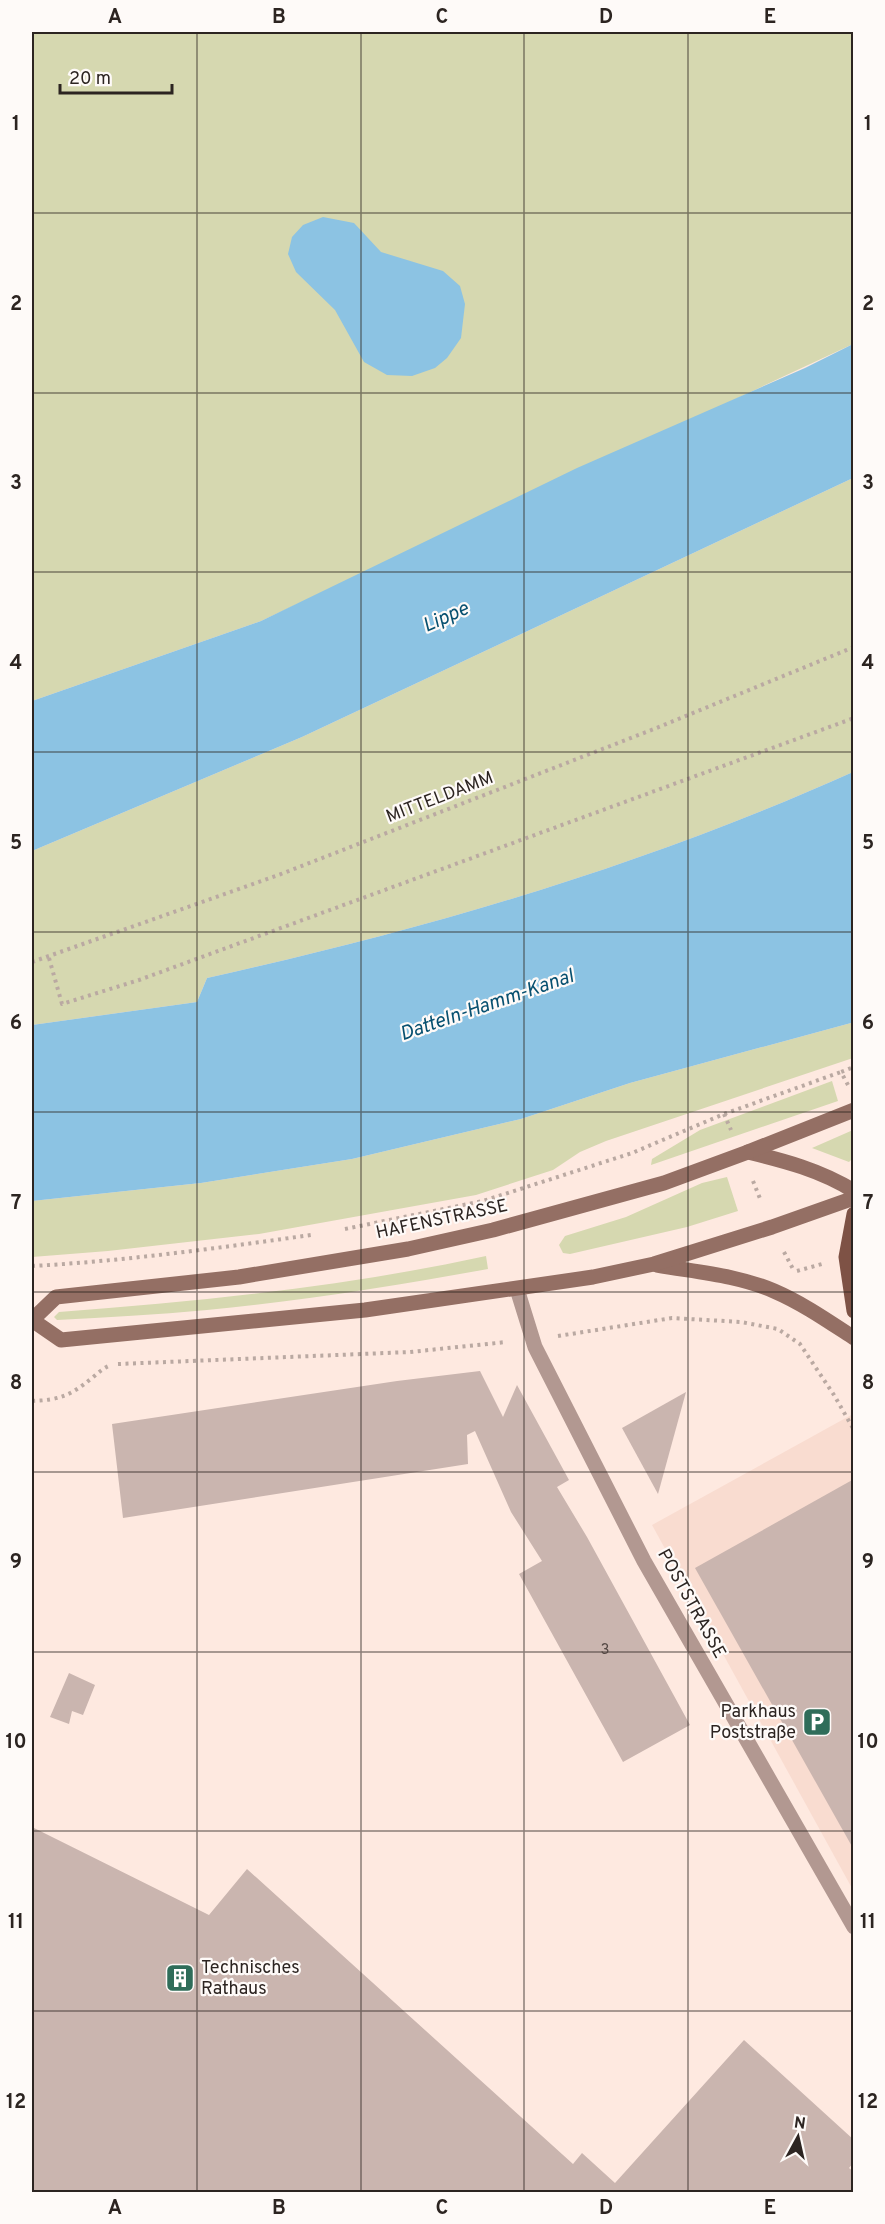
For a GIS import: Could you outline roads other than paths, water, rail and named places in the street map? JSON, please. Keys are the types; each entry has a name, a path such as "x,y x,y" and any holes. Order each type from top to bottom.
{"main road":[{"name":"HAFENSTRASSE","path":"854,1110 664,1183 493,1230 408,1249 239,1277 56,1297 32,1320 61,1340 365,1310 517,1289 654,1264 772,1227 854,1198"},
{"path":"744,1153 804,1167 834,1179 854,1191"},
{"path":"854,1214 846,1257 854,1311"},
{"path":"654,1264 741,1280 776,1292 854,1338"}],"street":[{"name":"POSTSTRASSE","path":"517,1289 531,1340 644,1561 854,1927"}],"water":[{"path":"323,217 354,223 381,252 443,271 460,286 465,304 461,338 447,358 435,368 412,376 387,375 364,362 335,310 296,272 288,254 292,237 303,225"},
{"name":"Lippe","path":"853,344 853,478 302,737 32,851 32,701 261,621 577,468 805,368"},
{"name":"Datteln-Hamm-Kanal","path":"853,772 854,1020 851,1023 630,1083 521,1119 352,1159 201,1183 32,1201 32,1025 197,1002 207,978 372,938 535,892 696,837"}],"place":[{"name":"Parkhaus Poststraße","path":"817,1722"},
{"name":"Technisches Rathaus","path":"180,1978"}]}
